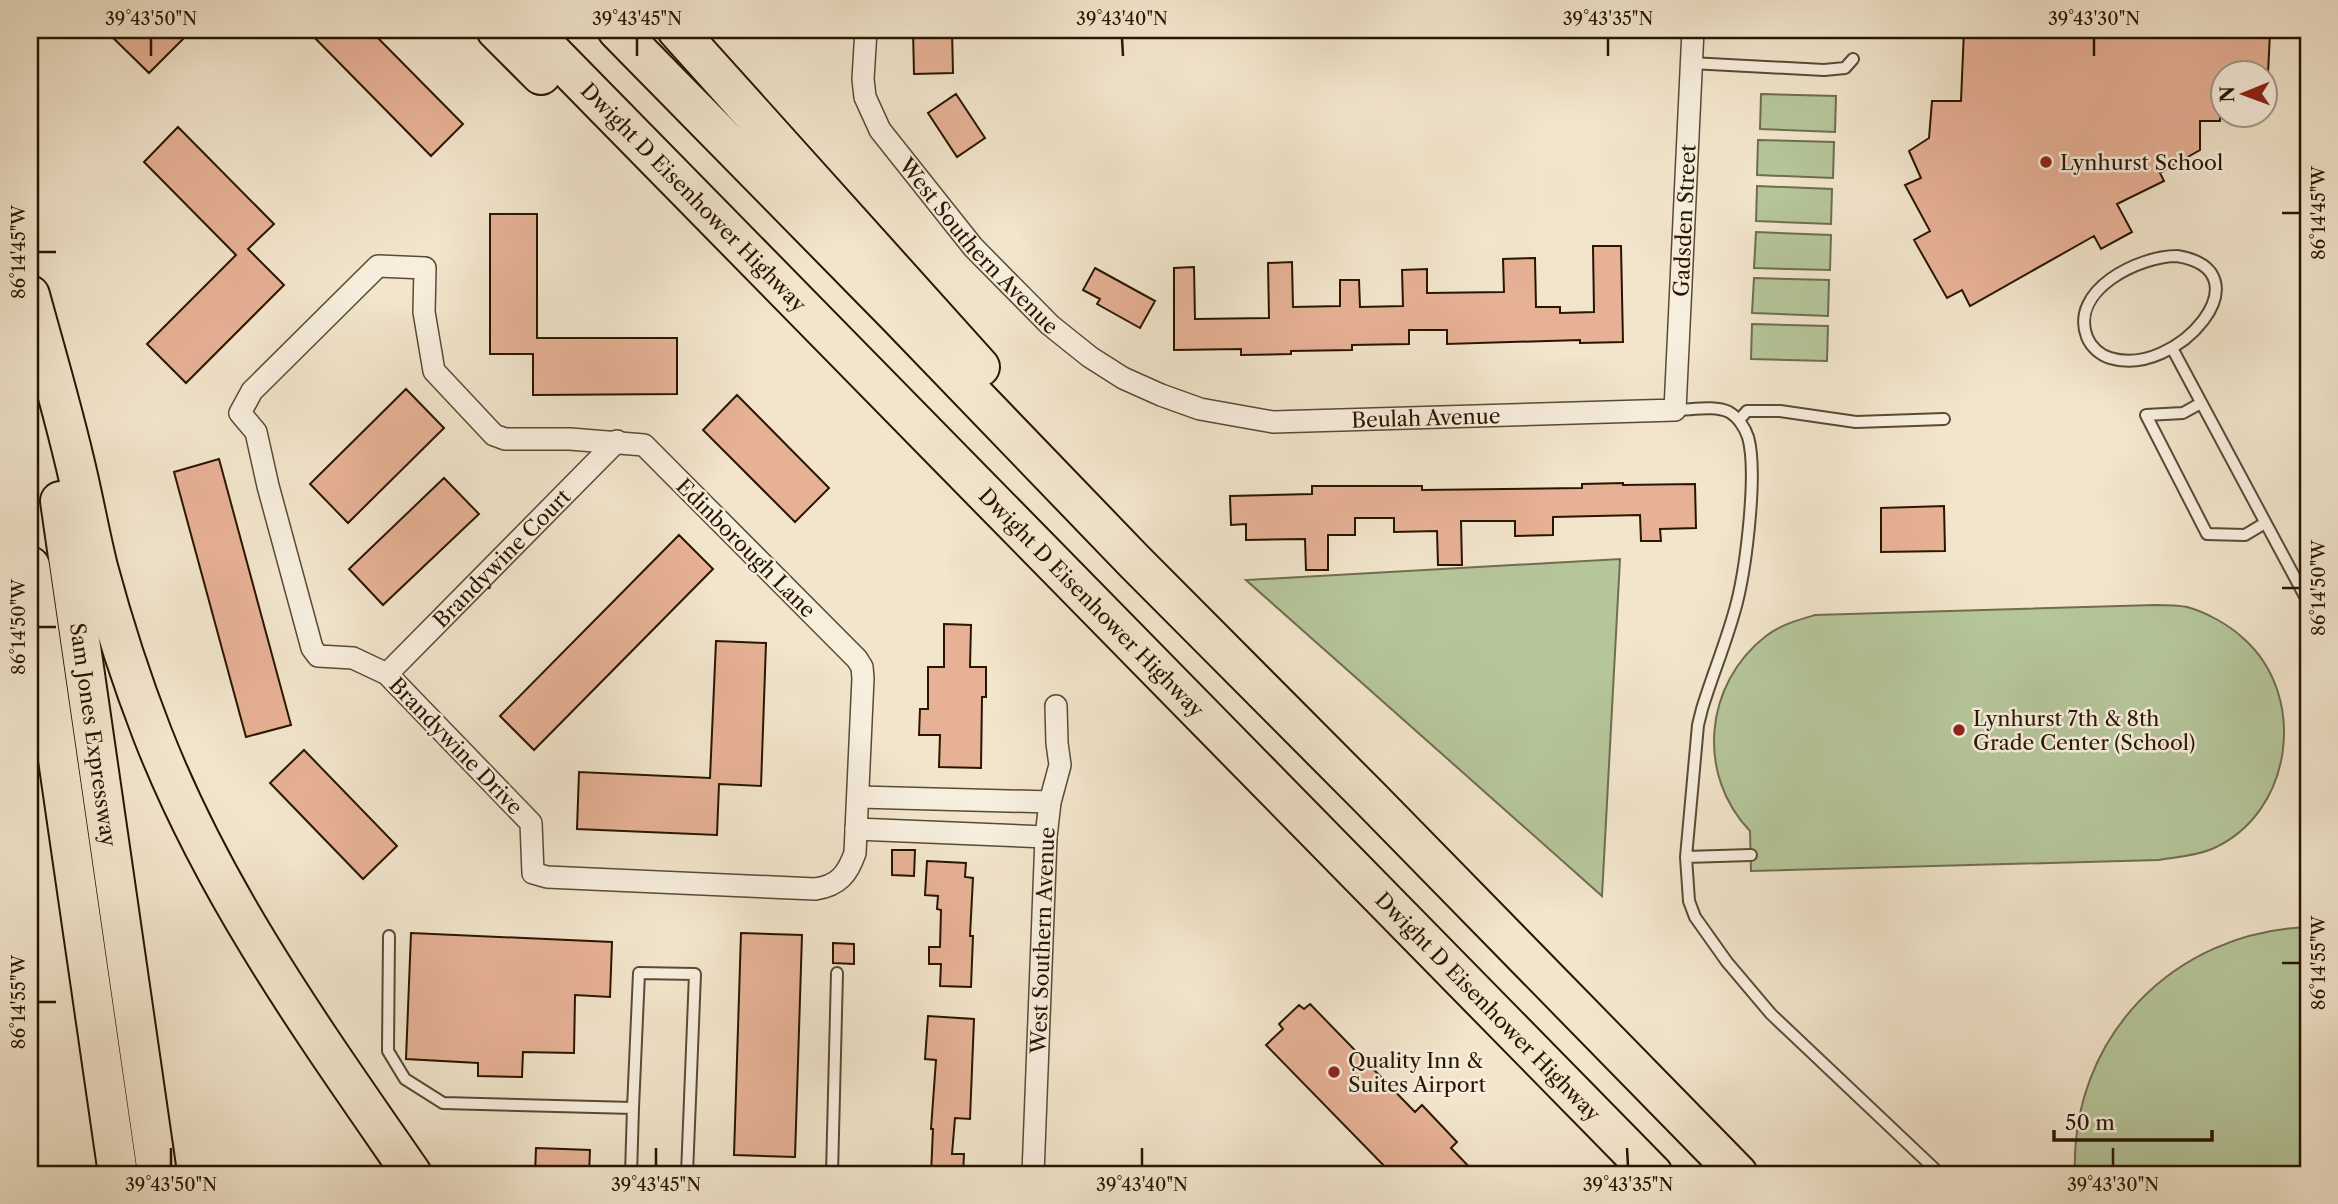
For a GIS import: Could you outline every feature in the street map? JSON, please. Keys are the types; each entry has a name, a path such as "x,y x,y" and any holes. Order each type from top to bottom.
{"highway":[{"path":"496,30 551,85 674,177"},
{"name":"Dwight D Eisenhower Highway","path":"530,30 1653,1174"},
{"path":"617,30 1134,561 1738,1174"},
{"path":"677,30 943,323 996,385 1134,561"},
{"path":"30,295 75,460 108,601 130,673 167,768 220,880 257,945 286,992 412,1174"},
{"name":"Sam Jones Expressway","path":"30,295 157,1174"},
{"name":"Sam Jones Expressway","path":"30,566 118,1174"}],"street":[{"name":"West Southern Avenue","path":"866,30 864,89 871,114 880,130 973,247 1051,324 1090,357 1124,378 1177,402"},
{"name":"Gadsden Street","path":"1675,410 1693,30"},
{"name":"Brandywine Drive","path":"425,268 378,266 252,391 240,413 257,432 268,486 312,648 318,656 354,658 387,674 531,823 533,873 537,875 708,885 819,888 840,880 849,870 855,853 859,797"},
{"name":"Edinborough Lane","path":"425,268 424,312 434,372 494,436 505,439 644,445 857,659 863,674 859,797"},
{"name":"Beulah Avenue","path":"1177,402 1273,422 1675,410"},
{"name":"Brandywine Court","path":"387,674 617,442"},
{"name":"West Southern Avenue","path":"1033,1174 1046,836 1050,802 1060,765 1056,706"},
{"path":"859,797 1050,802"},
{"path":"856,829 1046,836"}],"lane":[{"path":"1691,63 1824,70 1845,68 1853,59"},
{"path":"2177,256 2199,262 2207,269 2214,282 2216,294 2212,308 2192,334 2172,348 2154,356 2130,361 2099,353 2086,334 2085,314 2089,304 2112,278 2129,267 2154,257 2177,256"},
{"path":"2172,348 2307,596"},
{"path":"2201,403 2183,413 2147,415 2207,534 2245,535 2265,523"},
{"path":"1675,410 1728,412 1738,420 1748,438 1750,448 1751,498 1748,536 1737,602 1702,709 1691,788 1686,857 1689,901 1695,917 1751,993 1940,1174"},
{"path":"1738,420 1747,411 1780,411 1856,422 1944,419"},
{"path":"1686,857 1751,855"},
{"path":"389,936 388,1051 405,1079 443,1103 633,1108"},
{"path":"631,1174 639,973 695,974 687,1174"},
{"path":"832,1174 837,973"}],"green space":[{"path":"1761,94 1836,96 1835,132 1760,129"},
{"path":"1758,140 1834,142 1833,178 1757,175"},
{"path":"1757,186 1832,189 1831,224 1756,221"},
{"path":"1756,232 1831,235 1830,270 1754,268"},
{"path":"1754,278 1829,280 1828,316 1752,313"},
{"path":"1752,324 1828,326 1827,361 1751,359"},
{"path":"1620,559 1602,896 1246,580"},
{"path":"2155,605 2194,609 2231,628 2264,662 2277,691 2284,721 2283,752 2275,782 2260,809 2239,832 2212,849 2159,860 1751,871 1750,831 1733,809 1721,784 1715,757 1714,730 1719,704 1730,679 1745,656 1771,632 1815,615"},
{"path":"2308,927 2308,1174 2075,1174 2078,1125 2090,1079 2111,1037 2139,1001 2174,971 2214,949 2259,933"}],"building":[{"path":"105,30 192,30 149,73"},
{"path":"307,30 370,30 463,124 431,156"},
{"path":"913,30 952,30 953,73 914,74"},
{"name":"Lynhurst School","path":"1964,30 2270,32 2269,60 2208,60 2208,121 2200,121 2200,150 2160,173 2164,181 2117,204 2132,232 2101,249 2094,236 1970,306 1962,290 1947,298 1914,240 1930,231 1905,185 1921,178 1909,151 1929,138 1932,101 1961,101"},
{"path":"956,94 985,138 957,157 928,113"},
{"path":"178,127 274,224 248,249 284,285 186,383 147,344 236,255 144,162"},
{"path":"490,214 537,214 537,338 677,338 677,394 533,395 533,354 490,354"},
{"path":"1593,246 1621,246 1623,342 1580,343 1580,340 1447,344 1447,330 1409,330 1409,344 1352,345 1352,350 1241,355 1241,349 1174,350 1174,268 1194,267 1195,319 1269,318 1268,263 1292,262 1293,307 1340,306 1340,280 1359,280 1360,307 1403,306 1402,270 1427,269 1427,293 1504,292 1503,259 1535,258 1536,307 1560,307 1560,313 1594,312"},
{"path":"1095,268 1155,301 1140,328 1097,304 1100,299 1083,290"},
{"path":"406,389 444,428 348,523 310,484"},
{"path":"737,395 829,488 795,522 703,430"},
{"path":"219,459 291,725 246,737 174,472"},
{"path":"444,478 479,514 383,605 349,569"},
{"path":"1582,484 1695,484 1696,528 1660,529 1661,541 1641,541 1640,515 1553,517 1553,535 1515,536 1515,521 1461,521 1462,565 1438,565 1437,531 1394,532 1394,518 1355,518 1355,535 1328,535 1328,570 1306,570 1305,539 1246,540 1246,524 1231,525 1230,496 1312,494 1312,486 1422,486 1422,490 1582,488"},
{"path":"1944,506 1945,551 1881,552 1881,508"},
{"path":"679,535 713,569 534,750 500,716"},
{"path":"944,624 971,625 970,667 986,667 986,697 982,697 981,768 939,767 940,735 919,735 920,709 928,709 928,667 944,667"},
{"path":"716,641 766,643 761,786 719,784 717,835 577,829 579,772 710,778"},
{"path":"304,750 397,846 363,879 270,783"},
{"path":"892,850 915,850 914,876 892,875"},
{"path":"927,861 966,863 965,877 973,878 971,987 940,986 941,964 929,964 929,947 940,947 941,910 937,909 938,896 925,895"},
{"path":"411,933 612,942 610,997 575,995 574,1053 523,1052 522,1077 478,1076 478,1063 406,1059"},
{"path":"741,933 802,935 795,1157 734,1155"},
{"path":"833,943 854,944 854,964 833,963"},
{"name":"Quality Inn & Suites Airport","path":"1310,1004 1415,1112 1422,1105 1457,1142 1451,1148 1476,1174 1392,1174 1266,1045 1283,1029 1279,1024 1299,1005 1304,1009"},
{"path":"928,1016 974,1019 970,1119 955,1118 952,1154 964,1154 963,1174 931,1174 936,1060 925,1059"},
{"path":"536,1148 590,1150 589,1174 535,1174"}],"place":[{"name":"Lynhurst School","path":"2046,162"},
{"name":"Lynhurst 7th & 8th Grade Center (School)","path":"1959,730"},
{"name":"Quality Inn & Suites Airport","path":"1334,1072"}]}
